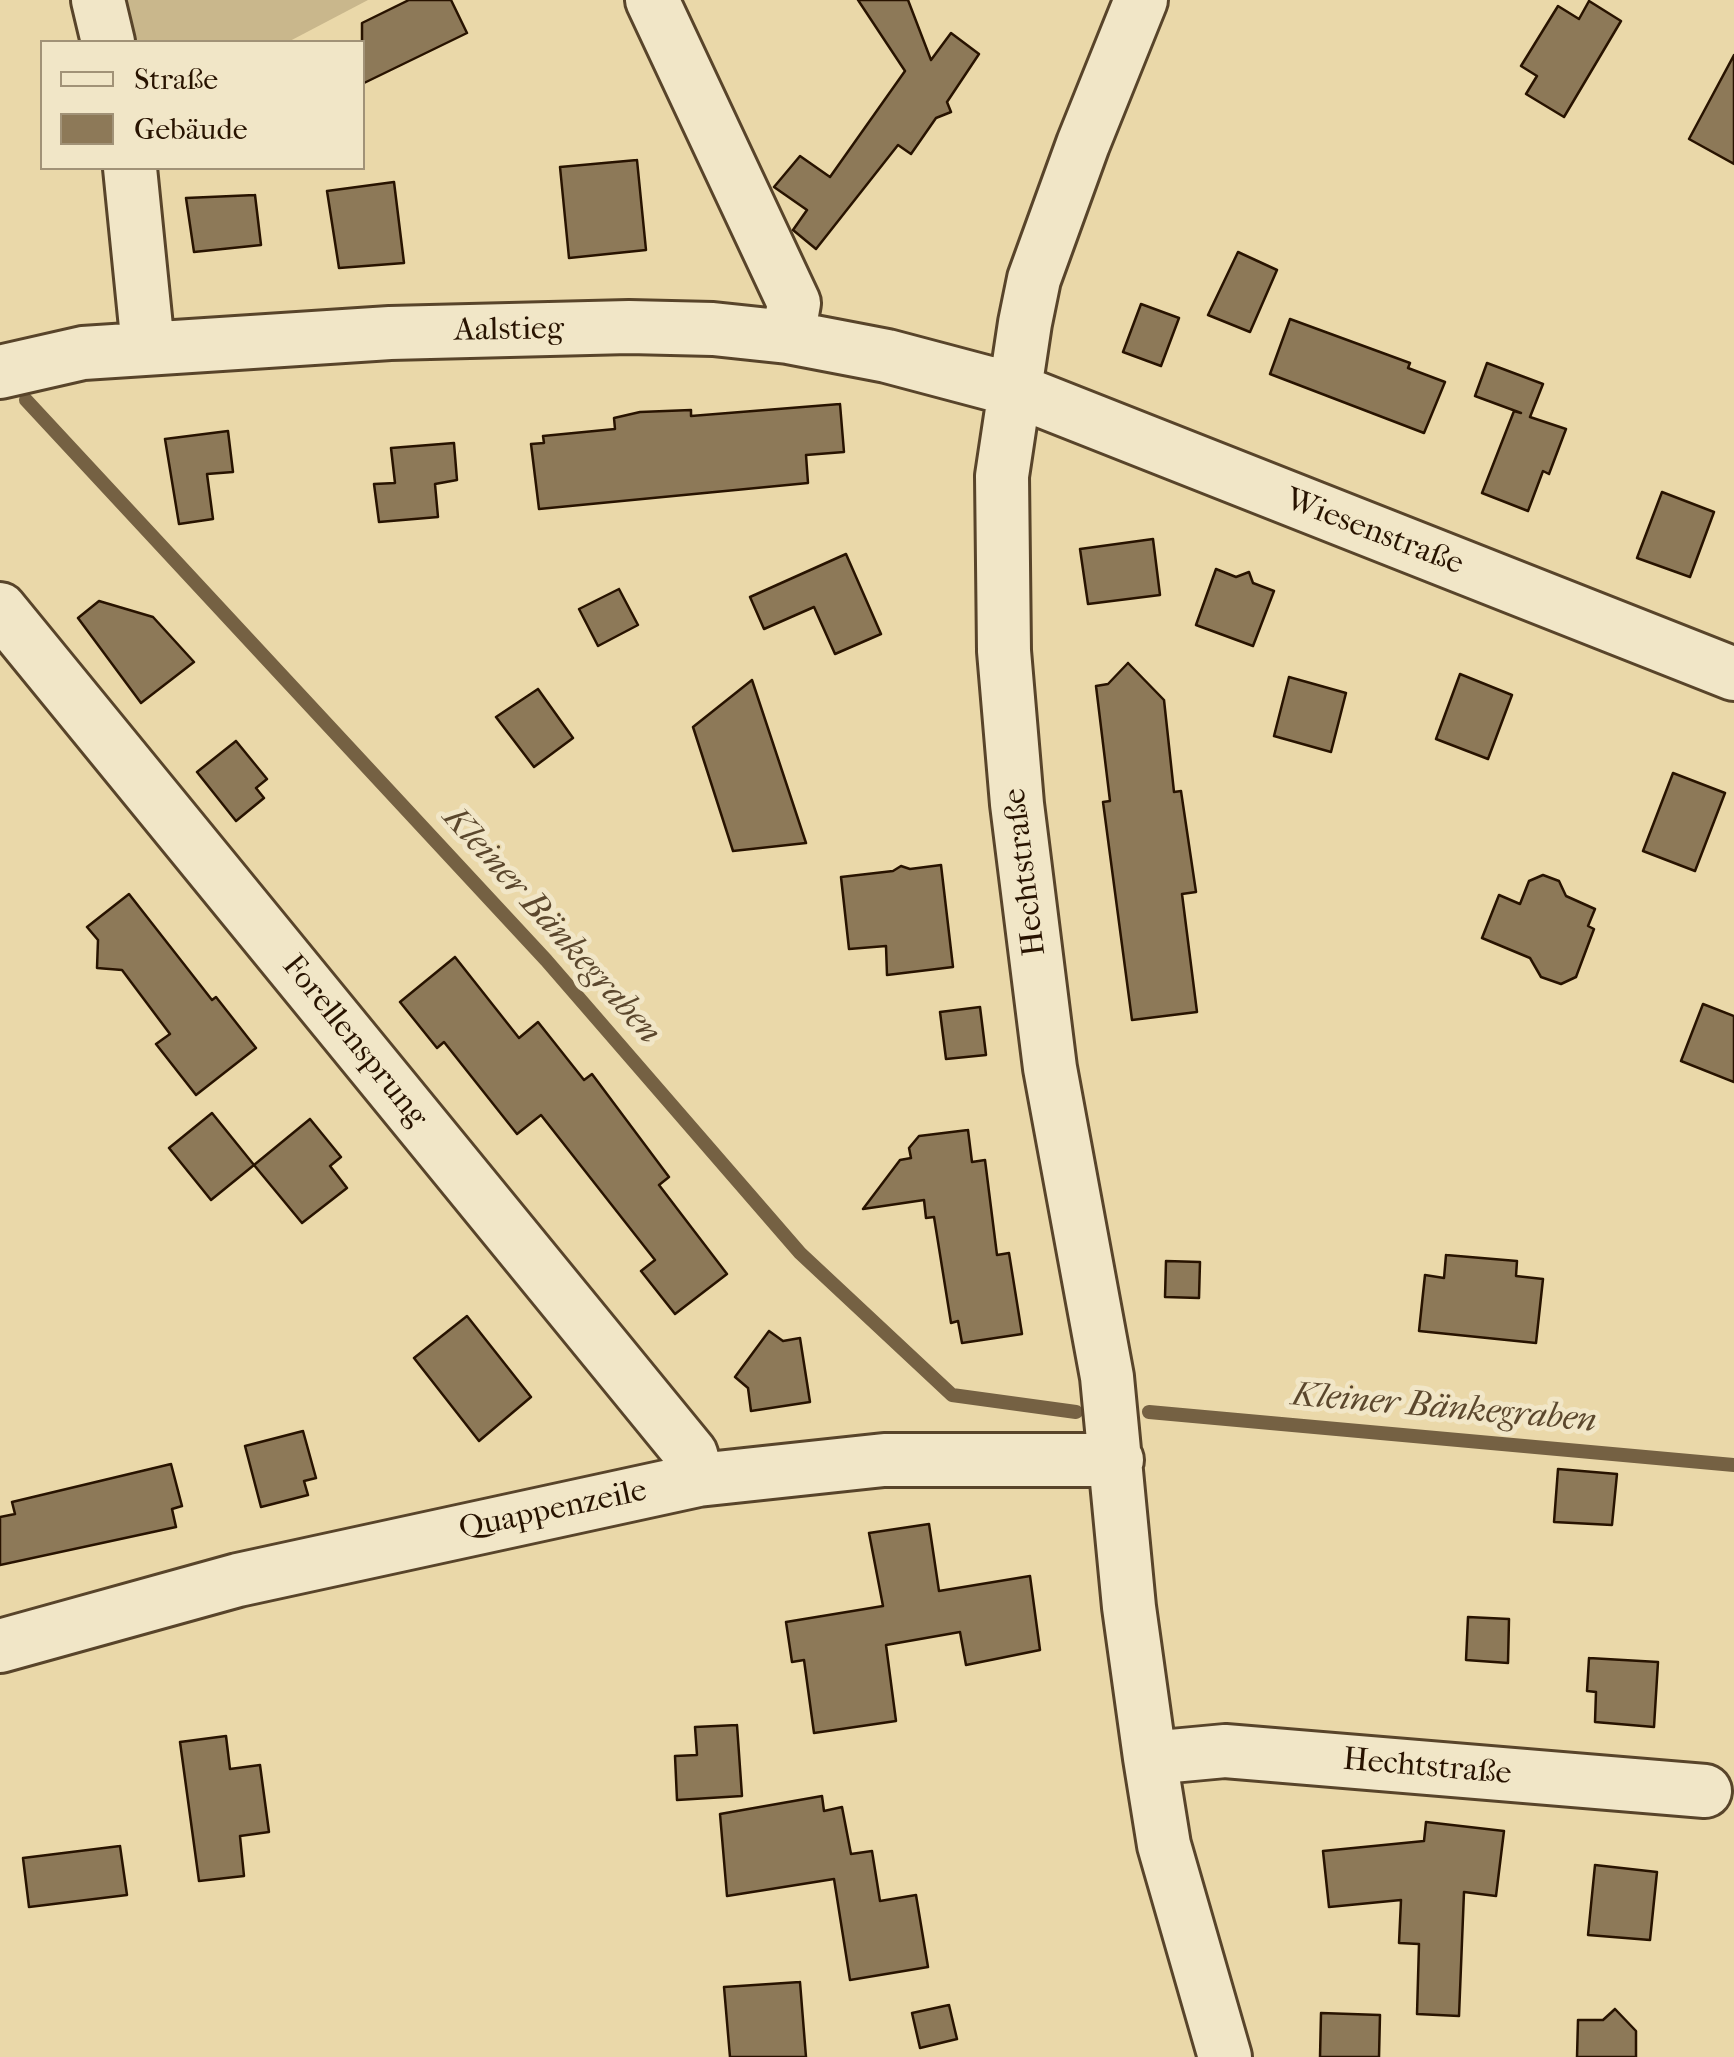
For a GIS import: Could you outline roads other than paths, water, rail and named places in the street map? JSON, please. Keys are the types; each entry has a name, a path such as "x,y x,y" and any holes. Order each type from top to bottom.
{"street":[{"path":"98,0 108,40"},
{"path":"652,0 794,303 788,336"},
{"name":"Hechtstraße","path":"1140,0 1034,278 1002,476 1004,651 1017,804 1050,1068 1108,1377 1129,1607 1150,1758 1164,1845 1225,2057"},
{"path":"130,170 148,347"},
{"name":"Aalstieg","path":"0,372 83,354 148,347 390,333 630,327 788,336 887,356 1015,390"},
{"name":"Wiesenstraße","path":"1015,390 1734,674"},
{"name":"Forellensprung","path":"0,608 681,1442 690,1454 698,1480"},
{"name":"Quappenzeile","path":"0,1646 238,1580 698,1480 884,1460 1118,1460"},
{"name":"Hechtstraße","path":"1150,1758 1225,1751 1704,1791"}],"waterway":[{"name":"Kleiner Bänkegraben","path":"26,400 546,960 800,1253 952,1395 1076,1412"},
{"name":"Kleiner Bänkegraben","path":"1149,1412 1734,1465"}]}
